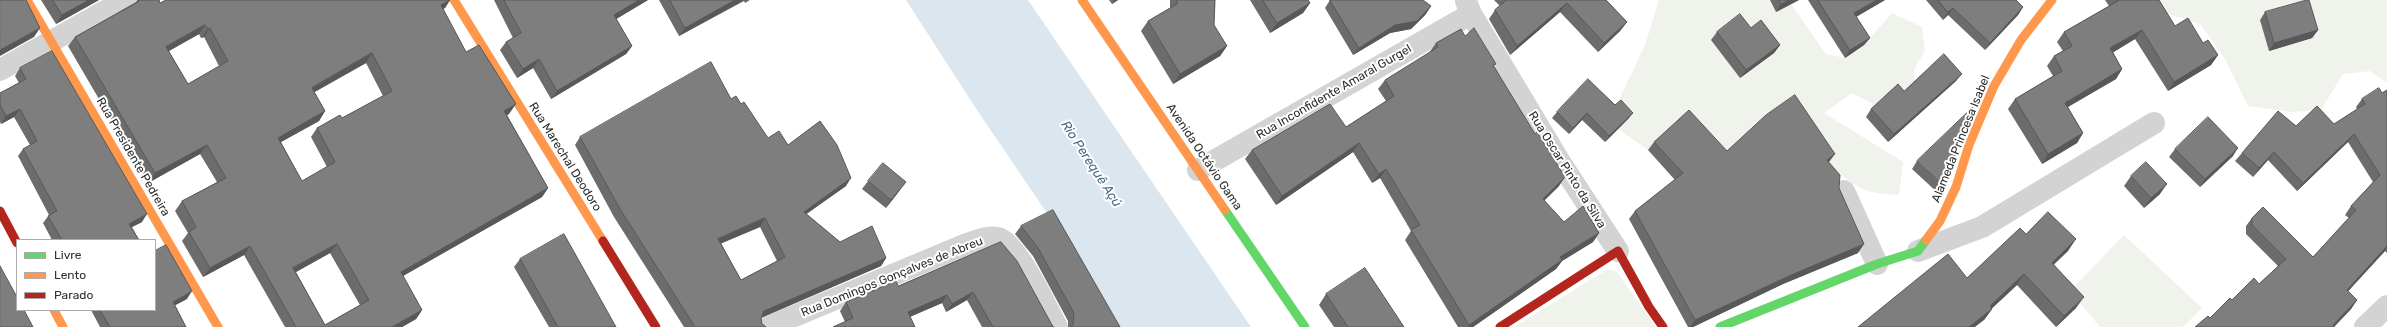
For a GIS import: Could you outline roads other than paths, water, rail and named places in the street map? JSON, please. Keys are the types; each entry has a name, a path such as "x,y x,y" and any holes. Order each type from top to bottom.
{"street":[{"name":"Rua Presidente Pedreira","path":"27,0 218,327"},
{"path":"0,70 125,0"},
{"name":"Rua Marechal Deodoro","path":"454,0 656,327"},
{"name":"Avenida Octávio Gama","path":"1082,0 1305,327"},
{"name":"Alameda Princesa Isabel","path":"1918,251 1940,221 1956,187 1968,145 1994,86 2021,40 2052,0"},
{"name":"Rua Inconfidente Amaral Gurgel","path":"1198,170 1468,7"},
{"name":"Rua Oscar Pinto da Silva","path":"1468,7 1558,159 1618,251 1649,307 1663,327"},
{"path":"1720,327 1877,264 1918,251 1982,227 2154,123"},
{"path":"1844,191 1877,264"},
{"path":"0,211 16,240"},
{"name":"Rua Domingos Gonçalves de Abreu","path":"768,327 985,238 998,238 1014,250 1057,327"},
{"path":"1500,327 1618,251"},
{"path":"55,311 63,327"},
{"path":"2365,327 2385,312"}],"water":[{"name":"Rio Perequê Açú","path":"906,0 1028,0 1251,327 1117,327 1059,231 975,107"}]}
